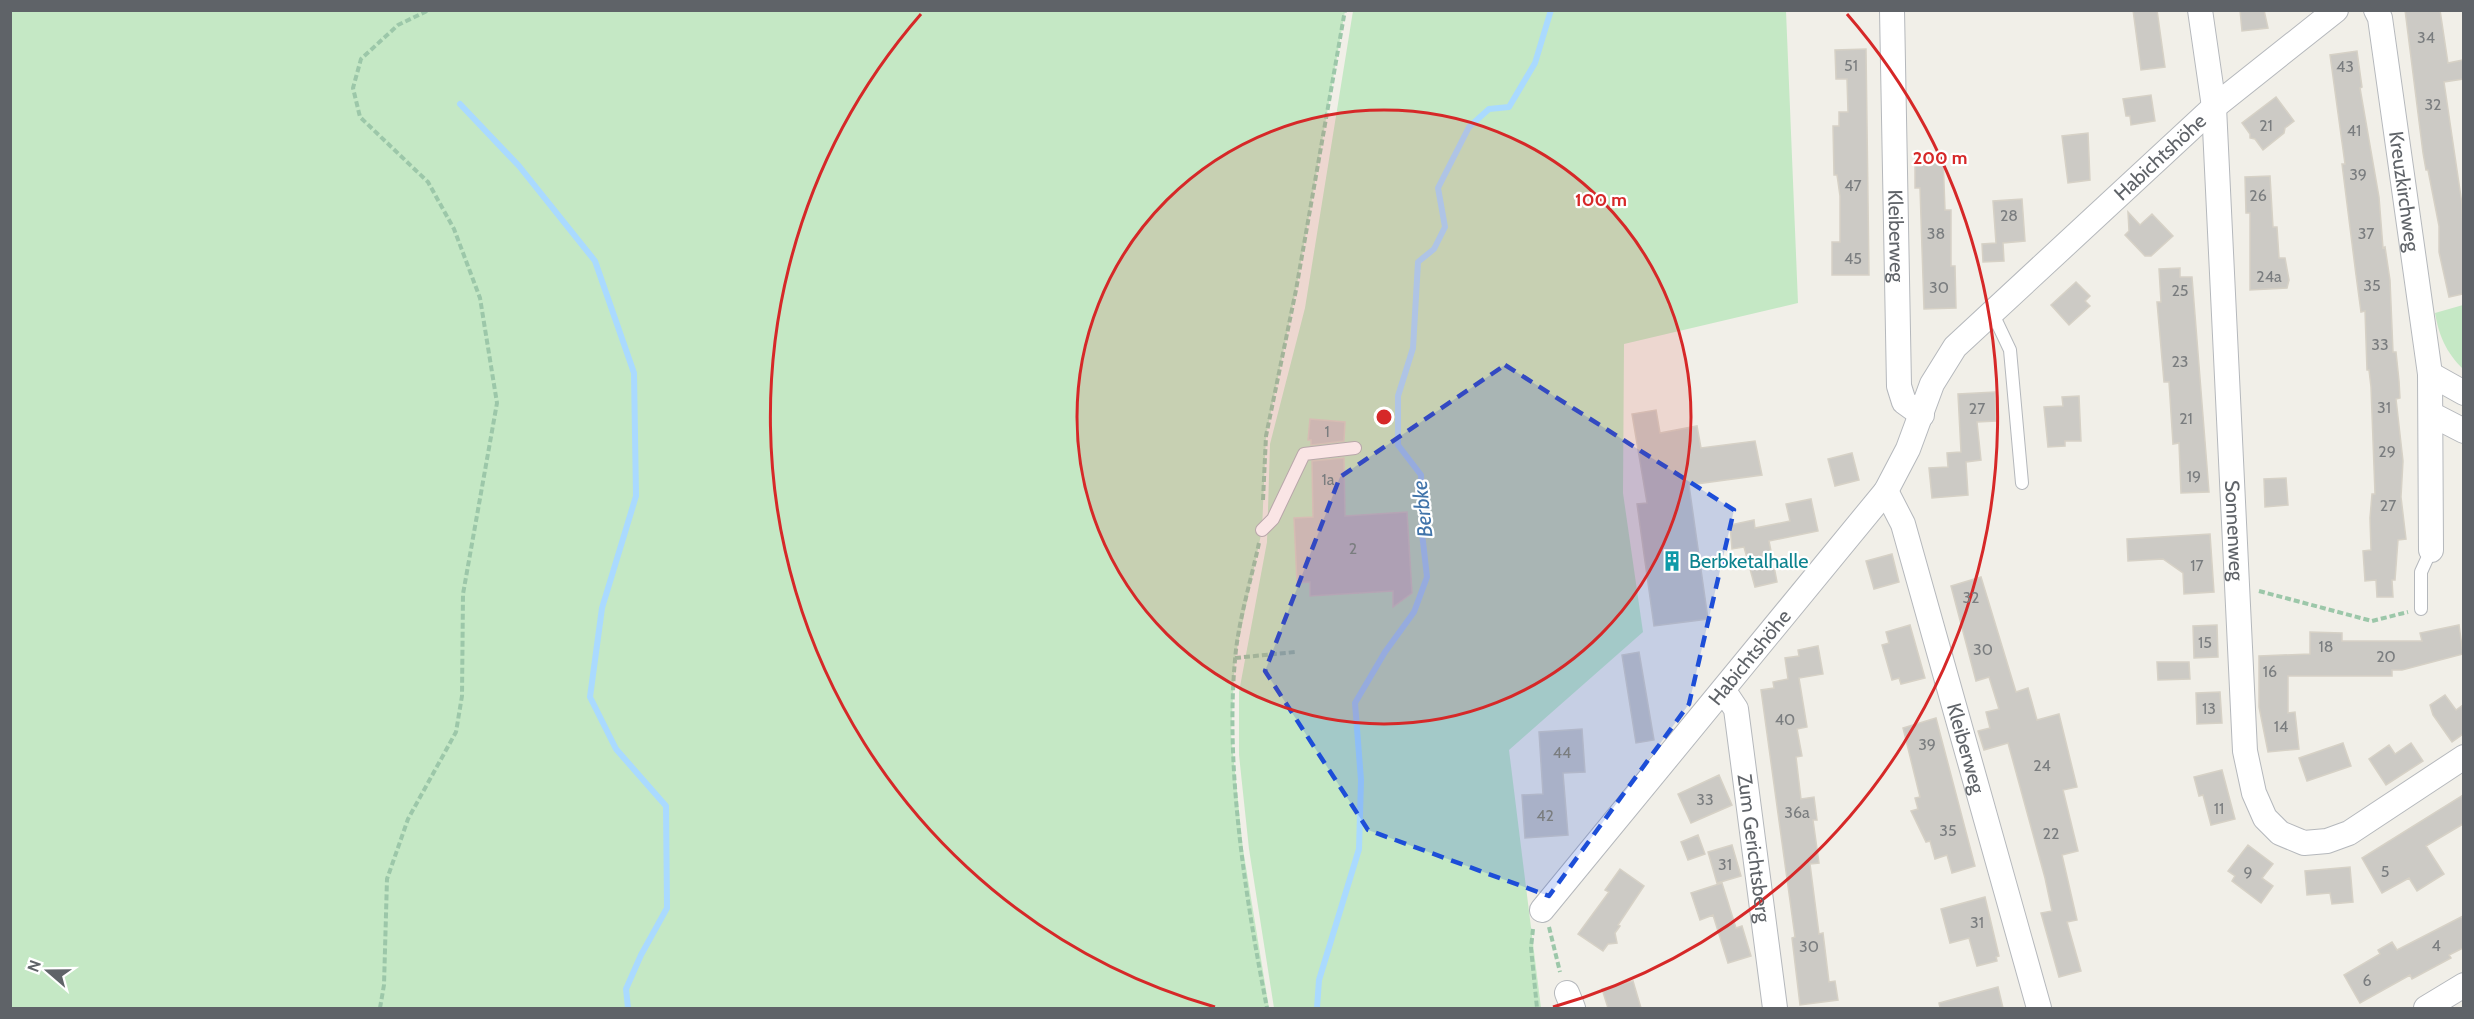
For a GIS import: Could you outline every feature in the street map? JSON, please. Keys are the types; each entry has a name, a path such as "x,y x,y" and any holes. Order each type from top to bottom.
{"street":[{"name":"Kleiberweg","path":"1892,10 1899,386 1904,402 1923,415"},
{"name":"Sonnenweg","path":"2200,10 2214,107 2245,751 2254,793 2265,818 2280,833 2304,843 2327,841 2349,833 2463,757"},
{"name":"Habichtshöhe","path":"1542,910 1886,491 1923,415 1932,384 1955,347 2214,107 2336,10"},
{"name":"Kreuzkirchweg","path":"2376,10 2380,18 2430,374 2431,550"},
{"path":"2430,374 2463,393"},
{"path":"2431,414 2463,431"},
{"name":"Kleiberweg","path":"1886,491 1903,524 2039,1008"},
{"name":"Zum Gerichtsberg","path":"1724,691 1736,709 1775,1008"},
{"path":"2426,1008 2463,985"}],"lane":[{"path":"1992,312 2010,350 2022,483"},
{"path":"1262,530 1273,519 1304,454 1355,448"},
{"name":"Kreuzkirchweg","path":"2421,609 2421,572 2431,550"}],"path":[{"path":"380,1008 384,985 387,879 408,819 456,732 462,696 464,594 497,403 480,298 454,229 428,183 360,117 353,88 361,59 398,25 429,10"},
{"path":"2238,585 2372,621 2421,609"},
{"path":"1235,658 1295,652"},
{"path":"1542,910 1555,946 1563,988 1570,1001"},
{"path":"1538,1008 1531,938 1542,910"}],"highlighted area":[{"path":"1505,365 1734,510 1689,704 1549,896 1368,830 1265,671 1340,477"}],"green space":[{"path":"10,11 1345,11 1296,290 1266,436 1262,530 1235,658 1231,734 1243,849 1269,1008 11,1008"},
{"path":"1353,11 1786,11 1798,303 1624,344 1623,493 1643,632 1509,750 1541,1008 1274,1008 1249,849 1239,755 1239,692 1267,542 1270,444 1305,308"},
{"path":"2464,305 2463,369 2444,343 2435,313"}],"building":[{"path":"2133,10 2157,10 2165,67 2141,70"},
{"path":"2240,10 2264,10 2268,28 2242,31"},
{"path":"2405,10 2440,10 2448,63 2463,60 2463,79 2444,82 2462,204 2463,231 2463,294 2449,297 2439,252 2439,226 2423,153"},
{"path":"1866,49 1869,275 1832,275 1832,242 1840,242 1840,196 1837,175 1834,175 1833,126 1839,126 1839,112 1848,112 1847,79 1836,79 1835,50"},
{"path":"2357,51 2362,87 2360,88 2379,197 2383,248 2385,247 2390,280 2393,352 2396,352 2399,381 2400,398 2396,399 2403,461 2401,497 2406,539 2398,540 2395,580 2392,580 2393,597 2377,597 2376,580 2365,581 2363,551 2371,550 2370,518 2372,494 2375,494 2371,387 2369,370 2367,370 2365,311 2361,312 2342,164 2345,164 2330,55"},
{"path":"2151,95 2155,121 2131,125 2130,116 2126,116 2123,99"},
{"path":"2276,97 2294,121 2285,128 2284,133 2263,150 2255,139 2250,138 2250,134 2242,123"},
{"path":"2088,133 2090,180 2068,183 2062,136"},
{"path":"1943,156 1945,210 1951,210 1951,266 1955,266 1956,308 1924,309 1920,188 1915,188 1915,157"},
{"path":"2270,176 2273,227 2277,227 2279,258 2285,258 2289,280 2287,288 2250,290 2250,213 2246,213 2245,177"},
{"path":"2022,199 2025,241 2003,243 2004,261 1983,262 1982,244 1996,243 1993,201"},
{"path":"2128,212 2140,225 2152,214 2173,236 2151,256 2145,256 2125,235 2129,231"},
{"path":"2180,268 2180,277 2192,277 2209,492 2181,493 2179,443 2173,444 2169,382 2164,382 2157,302 2161,302 2159,269"},
{"path":"2076,282 2090,296 2085,301 2090,306 2069,325 2051,305"},
{"path":"1995,392 1996,421 1977,422 1981,460 1966,462 1968,495 1932,498 1929,468 1948,467 1947,453 1961,452 1958,394"},
{"path":"2079,396 2081,441 2065,441 2065,446 2048,447 2044,407 2063,406 2062,397"},
{"name":"Berbketalhalle","path":"1656,410 1660,433 1697,426 1701,448 1755,441 1762,475 1689,485 1708,619 1654,626 1637,504 1647,503 1632,414"},
{"path":"1310,419 1345,422 1344,441 1311,445 1311,440 1308,440"},
{"path":"1852,453 1859,480 1835,486 1828,459"},
{"path":"1344,458 1345,516 1407,512 1412,593 1393,607 1393,591 1310,596 1310,582 1297,583 1294,518 1313,517 1312,461"},
{"path":"2286,478 2288,505 2265,507 2264,479"},
{"path":"1811,499 1818,531 1769,541 1777,582 1755,587 1744,547 1732,549 1730,525 1754,520 1755,528 1790,521 1786,504"},
{"path":"2210,534 2214,592 2184,594 2183,573 2163,559 2128,561 2127,539"},
{"path":"1892,554 1899,582 1874,589 1866,561"},
{"path":"1981,577 2016,692 2028,688 2037,720 2059,714 2077,787 2063,790 2078,851 2062,855 2077,920 2067,922 2081,971 2059,977 2041,913 2052,911 2045,878 2008,743 1984,750 1978,731 1990,728 1986,712 1999,709 1989,677 1976,681 1951,586"},
{"path":"1910,625 1925,678 1901,684 1899,678 1892,680 1882,645 1889,643 1886,632"},
{"path":"2217,625 2218,657 2194,658 2193,626"},
{"path":"2459,625 2463,654 2402,670 2392,670 2392,676 2288,676 2288,713 2295,712 2299,749 2268,752 2259,707 2259,656 2310,654 2310,632 2342,633 2342,641 2422,641 2420,633"},
{"path":"1818,646 1823,674 1799,678 1807,727 1797,729 1802,756 1796,757 1801,799 1814,797 1817,820 1813,820 1819,863 1810,864 1819,934 1823,933 1829,982 1835,981 1838,1000 1800,1005 1792,938 1795,937 1761,690 1774,688 1773,682 1788,679 1785,658 1799,656 1798,650"},
{"path":"1639,652 1654,740 1636,743 1622,655"},
{"path":"2157,662 2189,662 2190,679 2158,680"},
{"path":"2220,692 2222,723 2197,724 2196,693"},
{"path":"2445,695 2456,710 2463,705 2463,734 2452,742 2433,715 2430,705"},
{"path":"1936,718 1975,866 1952,873 1947,855 1935,859 1930,841 1926,842 1911,811 1918,809 1915,798 1920,797 1903,728"},
{"path":"1582,729 1585,772 1563,773 1568,835 1525,838 1522,795 1543,794 1539,732"},
{"path":"2343,743 2351,766 2307,781 2299,758"},
{"path":"2411,743 2423,761 2386,785 2369,759 2389,745 2395,754"},
{"path":"2222,770 2235,819 2211,825 2203,795 2199,796 2194,777"},
{"path":"1719,775 1732,805 1691,823 1678,794"},
{"path":"2463,795 2463,824 2426,846 2444,874 2417,891 2409,878 2382,893 2362,858"},
{"path":"1698,835 1705,854 1688,860 1681,842"},
{"path":"1732,845 1741,876 1717,883 1708,852"},
{"path":"2248,845 2273,864 2262,878 2273,886 2261,903 2232,881 2235,876 2228,871"},
{"path":"2350,867 2353,902 2332,904 2330,893 2307,895 2305,871"},
{"path":"1620,869 1644,886 1618,925 1620,926 1615,933 1617,943 1608,944 1603,951 1578,934 1609,892 1605,890"},
{"path":"1722,883 1736,928 1742,926 1751,956 1728,963 1713,915 1700,920 1691,893"},
{"path":"1985,897 1999,956 1996,957 1997,961 1977,966 1969,938 1950,943 1941,909"},
{"path":"2463,916 2463,948 2449,955 2451,958 2412,979 2410,975 2360,1003 2344,975 2380,954 2378,950 2392,942 2397,950"},
{"path":"1633,981 1641,1008 1608,1008 1602,989"},
{"path":"1998,987 2003,1008 1940,1008 1939,1003"}],"waterway":[{"name":"Berbke","path":"1317,1008 1319,980 1359,849 1361,780 1355,703 1385,652 1414,612 1427,577 1422,533 1421,475 1398,445 1398,396 1413,348 1418,262 1434,249 1445,227 1438,188 1469,127 1489,109 1509,107 1535,63 1551,10"},
{"path":"460,104 519,166 595,261 634,373 636,496 602,608 590,697 616,749 666,806 667,908 641,955 626,989 628,1008"}],"place":[{"name":"Berbketalhalle","path":"1672,561"}]}
